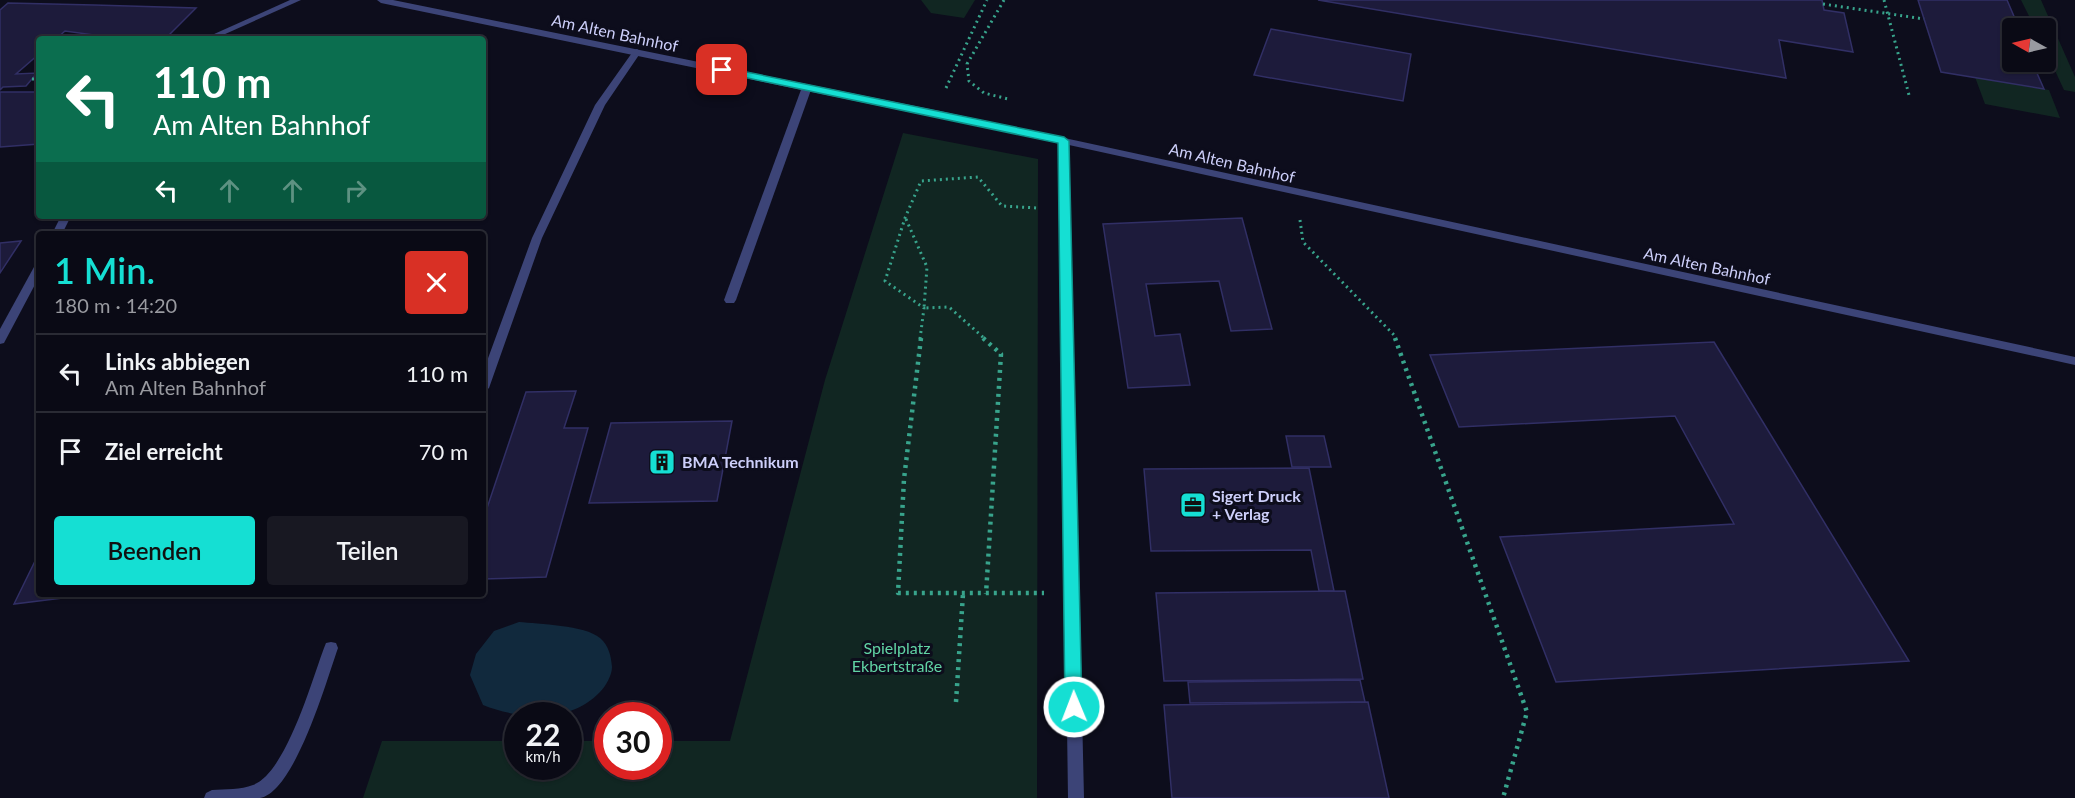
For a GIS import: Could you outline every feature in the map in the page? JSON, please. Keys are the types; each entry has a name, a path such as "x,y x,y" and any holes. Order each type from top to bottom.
{"street":[{"path":"214,36 297,0"},
{"name":"Am Alten Bahnhof","path":"381,0 933,113 2075,361"},
{"path":"486,380 537,238 600,105 637,52"},
{"path":"730,300 807,87"},
{"path":"1064,141 1076,798"},
{"path":"0,340 36,273"},
{"path":"212,798 260,792 279,776 290,757 331,648"}],"path":[{"path":"933,113 952,78 987,0"},
{"path":"967,64 1004,0"},
{"path":"1884,0 1909,95"},
{"path":"1823,4 1924,19"},
{"path":"986,594 1001,354 949,307 924,308 885,282 905,218 921,181 978,177 1002,206 1064,210"},
{"path":"1297,193 1303,242 1394,335 1527,712 1503,798"},
{"path":"905,218 927,267 904,479 898,593 1071,593"},
{"path":"956,702 963,594"}],"green space":[{"path":"921,0 975,0 964,18 931,13"},
{"path":"2021,0 2041,0 2049,18 2030,18"},
{"path":"2056,34 2075,77 2075,92 2064,90 2056,72"},
{"path":"1975,77 2049,90 2060,118 1985,104"},
{"name":"Spielplatz Ekbertstraße","path":"903,133 1038,159 1037,798 363,798 382,741 504,741 504,780 582,780 582,741 594,741 594,780 672,780 672,741 730,741 825,380"}],"water":[{"path":"519,622 584,630 600,638 606,644 612,667 610,677 602,690 582,705 582,702 504,702 504,712 483,705 470,675 476,654 494,631"}],"building":[{"path":"1318,0 1822,0 1824,10 1844,13 1853,52 1779,40 1786,78"},
{"path":"1918,0 2007,0 2015,18 2002,18 2002,72 2036,72 2044,89 1941,72"},
{"path":"8,3 196,8 168,36 93,36 65,31 59,36 36,36 36,57 16,74 36,74 26,86 3,87 0,90 0,10"},
{"path":"1271,29 1411,54 1403,101 1254,75"},
{"path":"0,92 36,92 36,144 0,147"},
{"path":"1242,218 1272,329 1231,331 1219,281 1146,284 1155,336 1180,334 1190,385 1128,388 1103,224"},
{"path":"21,241 0,273 0,243"},
{"path":"1714,342 1909,661 1556,682 1500,537 1734,524 1675,416 1459,427 1430,355"},
{"path":"576,391 564,428 588,428 546,577 486,579 486,511 526,392"},
{"name":"BMA Technikum","path":"732,421 717,501 589,503 611,423"},
{"path":"1286,436 1324,436 1331,467 1292,467"},
{"path":"1309,468 1334,591 1319,591 1311,550 1151,551 1144,469"},
{"path":"36,559 36,597 71,597 14,604"},
{"path":"1345,591 1363,679 1164,681 1156,593"},
{"path":"1360,680 1365,702 1190,703 1188,682"},
{"path":"1368,702 1389,798 1172,798 1164,705"}],"place":[{"name":"BMA Technikum","path":"662,462"},
{"name":"Sigert Druck + Verlag","path":"1193,505"}],"route":[{"path":"722,70 1064,141 1074,707"}]}
